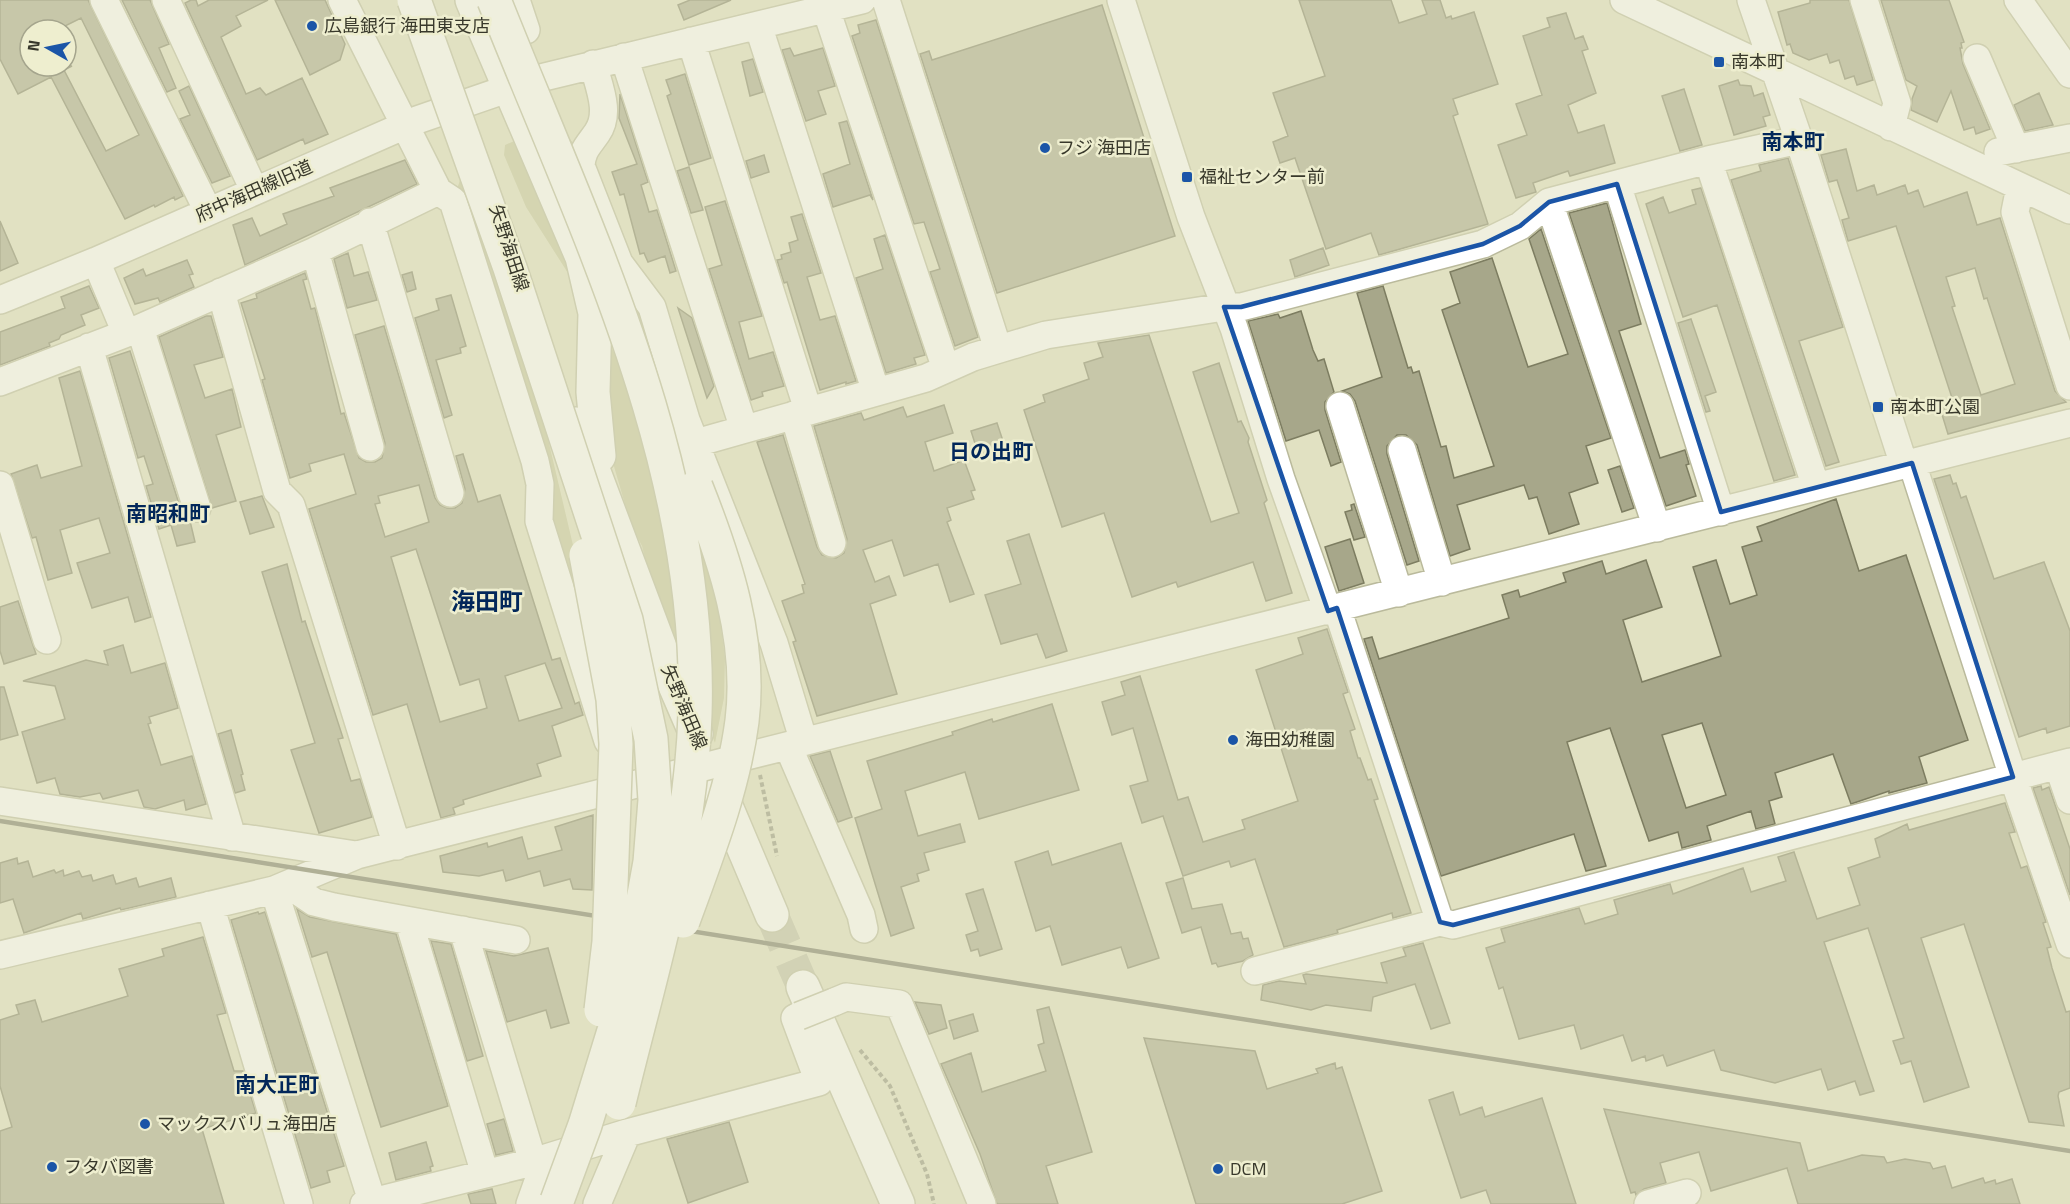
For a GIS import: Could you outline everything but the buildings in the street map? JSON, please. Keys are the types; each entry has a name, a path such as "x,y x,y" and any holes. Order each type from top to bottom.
{"main road":[{"name":"矢野海田線","path":"414,0 454,108 474,148 529,308 605,496 670,674 772,915"},
{"path":"414,0 510,268 626,620 651,739 655,800 650,862 634,950 617,1021 585,1125 556,1203"},
{"name":"矢野海田線","path":"472,0 582,257 595,313 593,392 605,496"},
{"path":"494,0 618,309 657,426 691,599 695,713 687,809 674,883 619,1103"},
{"path":"556,1203 619,1103 728,792 742,718 743,684 735,609 726,569 696,486 653,386 582,257"},
{"path":"529,308 542,384 582,532 613,699 617,792 604,992 596,1042 556,1203"},
{"path":"801,1002 898,1204"}],"street":[{"path":"104,0 208,211"},
{"path":"166,0 254,189"},
{"path":"342,0 438,191 453,201 535,461 540,484 539,521 623,788"},
{"path":"516,0 526,30"},
{"name":"府中海田線旧道","path":"0,300 96,261 254,189 404,126 510,88 593,64 862,0"},
{"path":"886,0 998,349"},
{"path":"1121,0 1191,217 1234,328 1281,479 1332,610 1440,922"},
{"path":"1624,0 2070,210"},
{"path":"1751,0 2070,944"},
{"path":"1864,0 1897,103 1891,127"},
{"path":"2018,0 2070,74"},
{"path":"826,9 946,369"},
{"path":"759,25 876,392"},
{"path":"691,41 801,412 832,543"},
{"path":"624,57 744,429"},
{"path":"1977,58 2016,149"},
{"path":"593,64 604,118 597,133 582,150 580,166 619,263 652,307 686,420 774,643 796,744 861,915 864,929"},
{"path":"1986,171 1998,152 2070,138"},
{"path":"696,443 926,378 998,349 1046,335 1224,307 1241,308 1483,244 1520,226 1549,202 1708,160 1799,140"},
{"path":"1708,160 1816,488"},
{"path":"1617,184 1720,512"},
{"path":"2020,187 2015,212 2070,386"},
{"path":"0,382 133,330 221,292 315,251 370,222 438,191"},
{"path":"1549,202 1657,528"},
{"path":"370,222 450,493"},
{"path":"315,251 370,447"},
{"path":"96,261 133,330 197,508"},
{"path":"221,292 277,491 291,505 397,846"},
{"path":"89,347 232,837"},
{"path":"1340,406 1399,593"},
{"path":"0,955 282,887 357,855 2070,423"},
{"path":"1402,450 1442,582"},
{"path":"0,485 47,640"},
{"path":"1256,971 1440,922 1453,925 2064,764 2070,800"},
{"path":"0,801 357,855"},
{"path":"282,887 314,902 409,922 516,940"},
{"path":"282,887 368,1203 540,1161 627,1134 819,1082 795,1018 801,1002 834,1002 846,997 899,1004 982,1204"},
{"path":"210,905 299,1204"},
{"path":"409,922 485,1174"},
{"path":"464,930 556,1203"},
{"path":"597,1204 627,1134"},
{"path":"1648,1204 1687,1193"}],"path":[{"path":"759,768 778,862"},
{"path":"859,1050 890,1086 927,1174 934,1204"}],"highlighted area":[{"path":"1617,184 1721,512 1912,463 2013,777 1453,925 1440,922 1337,608 1328,611 1224,307 1241,307 1483,244 1520,226 1549,202"}],"green space":[{"path":"556,123 574,144 644,310 659,364 654,365 573,281 526,207 504,155 505,145"},
{"path":"461,177 535,384 577,562 588,644 456,192"},
{"path":"605,334 697,525 718,604 725,658 724,698 715,743 650,578 642,546 631,525 611,456"}],"tunnel":[{"path":"772,915 803,987"}],"railway":[{"path":"0,821 2070,1151"}],"place":[{"name":"広島銀行 海田東支店","path":"312,26"},
{"name":"南本町","path":"1719,62"},
{"name":"フジ 海田店","path":"1045,148"},
{"name":"福祉センター前","path":"1187,177"},
{"name":"南本町公園","path":"1878,407"},
{"name":"海田幼稚園","path":"1233,740"},
{"name":"マックスバリュ海田店","path":"145,1124"},
{"name":"フタバ図書","path":"52,1167"},
{"name":"DCM","path":"1218,1169"}],"district":[{"name":"南本町","path":"1793,142"},
{"name":"日の出町","path":"991,452"},
{"name":"南昭和町","path":"168,514"},
{"name":"海田町","path":"487,602"},
{"name":"南大正町","path":"277,1085"}]}
